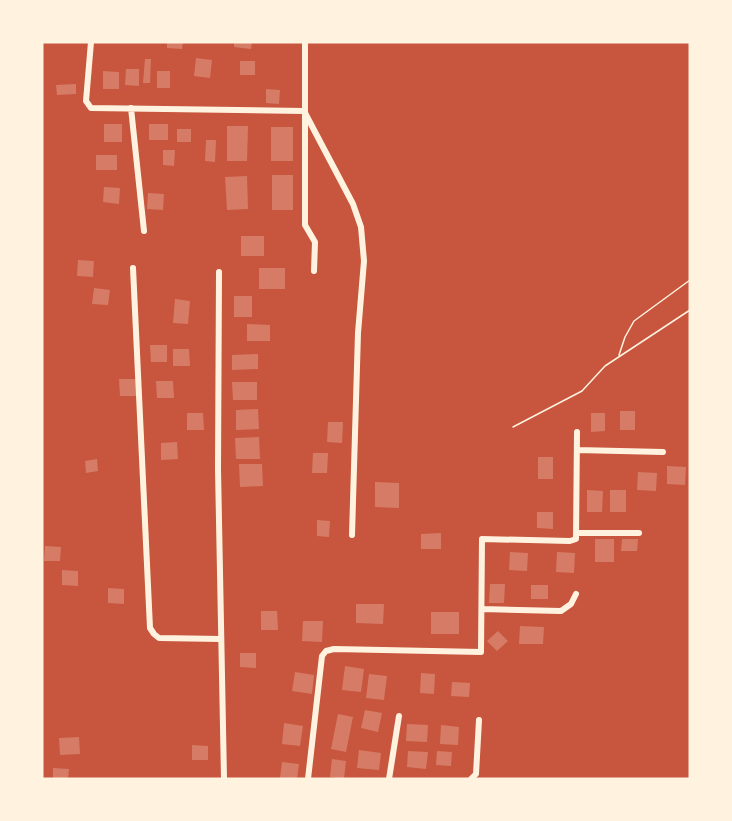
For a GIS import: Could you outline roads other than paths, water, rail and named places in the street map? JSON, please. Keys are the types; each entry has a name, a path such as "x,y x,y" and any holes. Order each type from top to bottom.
{"street":[{"path":"91,42 86,101 91,108 304,111"},
{"path":"305,42 305,225 315,242 314,271"},
{"path":"131,108 144,231"},
{"path":"304,111 353,204 361,227 364,261 358,333 352,535"},
{"path":"133,268 150,628 159,638 221,639"},
{"path":"219,272 218,469 224,779"},
{"path":"308,779 322,656 326,651 334,649 481,652 482,539 570,541 576,539 577,432"},
{"path":"577,450 663,452"},
{"path":"577,533 639,533"},
{"path":"482,609 561,611 571,604 576,594"},
{"path":"388,779 399,716"},
{"path":"473,779 476,774 479,720"}]}
